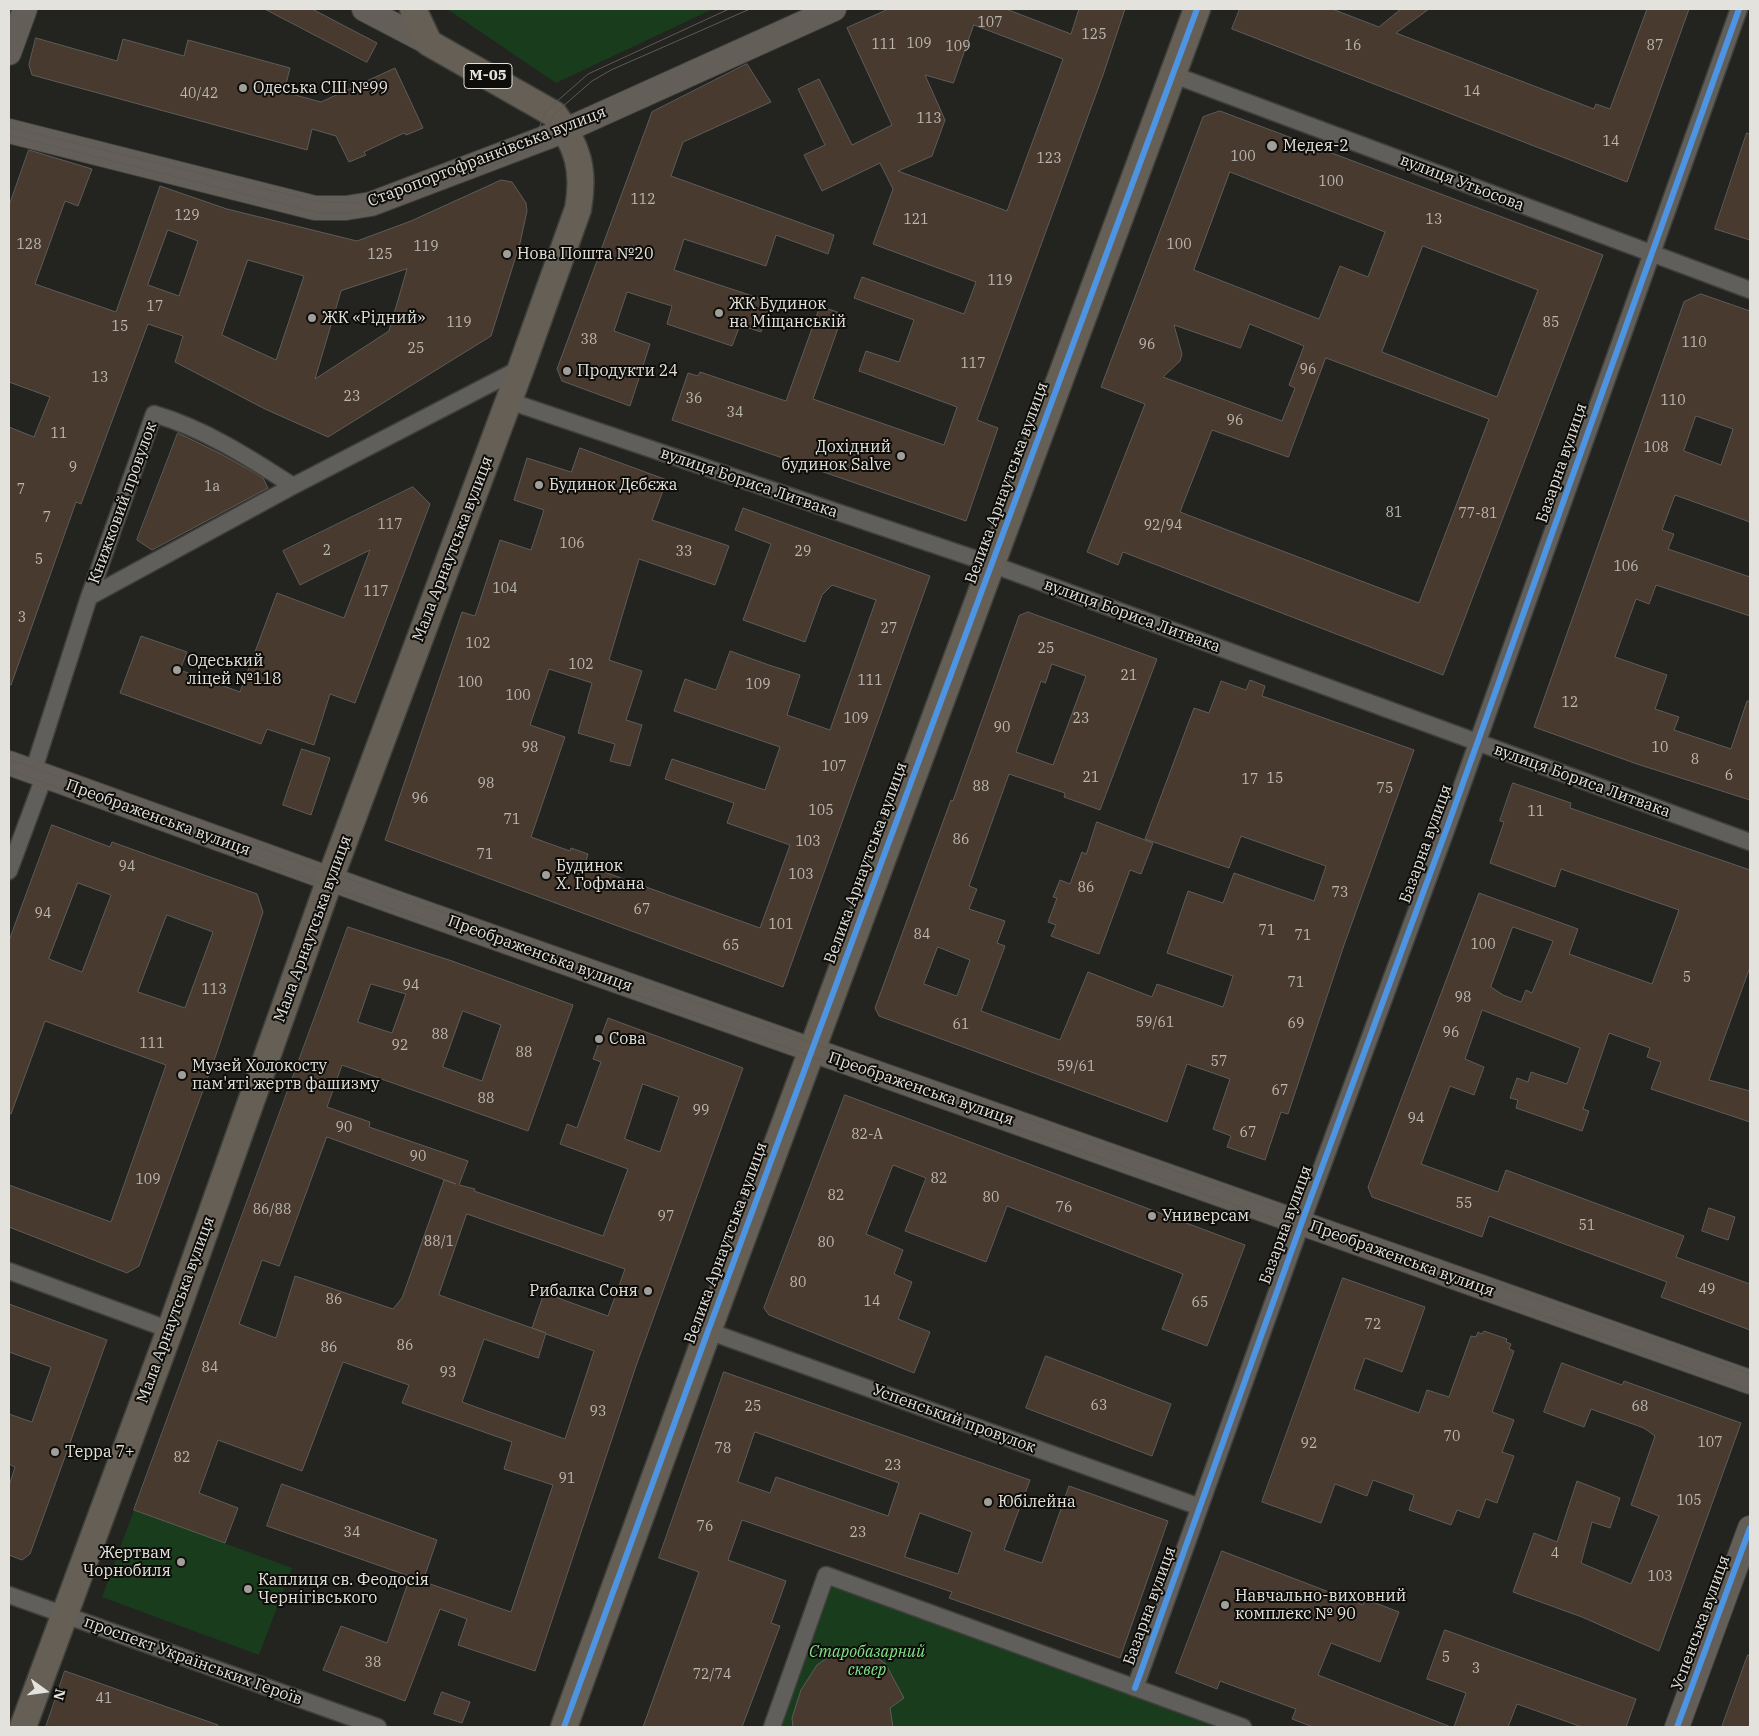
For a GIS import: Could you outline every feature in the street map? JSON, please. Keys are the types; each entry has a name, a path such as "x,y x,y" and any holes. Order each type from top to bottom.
{"main road":[{"path":"9,53 25,9"},
{"path":"364,9 428,43"},
{"path":"413,9 428,43"},
{"name":"Старопортофранківська вулиця","path":"9,131 316,208 346,208 371,204 566,130 834,9"},
{"name":"Велика Арнаутська вулиця","path":"564,1727 708,1331 1197,9"},
{"name":"М-05","path":"428,43 554,114 566,130"},
{"name":"Мала Арнаутська вулиця","path":"23,1727 66,1616 170,1330 330,879 509,401 578,209 582,185 581,173 566,130"},
{"name":"Преображенська вулиця","path":"9,763 812,1051 1750,1382"},
{"name":"Успенська вулиця","path":"1677,1727 1750,1528"}],"street":[{"name":"Базарна вулиця","path":"1135,1688 1302,1223 1478,742 1739,9"},
{"name":"вулиця Утьосова","path":"1174,75 1750,290"},
{"name":"Книжковий провулок","path":"89,597 292,486 521,368"},
{"name":"вулиця Бориса Литвака","path":"509,401 991,564 1750,842"},
{"name":"Книжковий провулок","path":"44,777 34,769 89,597 154,414 174,420 256,462 292,486"},
{"path":"9,871 44,777"},
{"path":"9,1271 170,1330"},
{"name":"Успенський провулок","path":"708,1331 1200,1507"},
{"path":"772,1727 826,1576 1243,1727"},
{"name":"проспект Українських Героїв","path":"9,1595 378,1727"}],"green space":[{"path":"447,9 713,9 556,83"},
{"path":"134,1510 292,1568 259,1655 102,1597"},
{"name":"Старобазарний сквер","path":"826,1575 1243,1727 772,1727"}],"building":[{"path":"265,9 312,9 377,43 367,62"},
{"path":"889,9 1006,9 1071,34 1079,9 1125,9 1103,75 977,420 998,428 966,521 672,420 688,373 698,376 700,372 786,401 820,306 843,314 813,399 944,445 957,407 859,371 866,351 899,362 914,320 854,298 862,277 964,314 976,282 873,244 893,189 880,163 822,191 804,155 825,145 798,89 819,79 852,145 892,125 847,28","holes":["974,25 1063,59 1007,211 898,171 932,156 945,120 925,75 953,83"]},
{"path":"1240,9 1332,9 1379,27 1401,9 1429,9 1396,33 1594,109 1596,104 1610,109 1647,9 1689,9 1627,182 1232,29"},
{"path":"36,38 117,61 123,39 184,56 188,40 290,68 284,92 321,102 395,68 423,128 406,135 404,133 364,152 366,155 349,162 336,136 312,129 307,150 32,75 29,65"},
{"path":"747,64 771,102 683,142 671,176 834,235 828,254 776,235 766,266 684,239 674,270 771,302 761,332 740,325 732,346 667,324 672,306 627,292 614,331 650,344 630,406 562,381 557,369 652,112"},
{"path":"1220,111 1603,255 1443,675 1123,552 1118,565 1087,552 1145,404 1101,387 1203,117","holes":["1230,172 1385,232 1368,277 1340,266 1319,319 1194,270","1423,246 1538,290 1497,397 1382,352","1250,324 1304,346 1289,385 1295,388 1282,421 1163,377 1180,361 1182,354 1174,325 1240,348","1326,358 1489,419 1419,603 1180,512 1212,430 1288,457"]},
{"path":"1747,133 1750,134 1750,240 1715,229"},
{"path":"29,150 92,169 78,206 65,201 35,284 116,312 160,186 227,209 357,241 411,221 501,180 512,182 526,203 527,211 520,243 491,336 328,437 265,409 175,362 183,336 148,324 81,504 76,502 11,685 9,684 9,427 34,437 50,397 9,382 9,206","holes":["168,230 198,241 179,296 148,285","248,260 304,276 276,360 222,335","407,269 389,331 315,379 341,291"]},
{"path":"1701,294 1750,311 1750,522 1675,495 1662,530 1674,534 1668,549 1750,577 1750,616 1656,585 1649,604 1636,599 1615,657 1667,675 1655,709 1679,717 1674,730 1731,749 1747,701 1750,701 1750,800 1637,764 1534,727 1684,302","holes":["1696,416 1733,429 1721,465 1684,451"]},
{"path":"178,433 255,473 263,478 268,488 152,550 137,540"},
{"path":"580,448 667,480 652,520 729,546 715,585 639,559 609,660 642,671 626,720 642,725 630,766 610,761 615,744 578,733 592,683 549,669 530,725 565,737 531,837 570,851 571,848 588,854 585,865 760,928 790,845 727,823 734,803 665,779 672,759 765,790 780,747 674,711 685,679 716,690 730,651 800,675 787,715 830,730 876,600 832,585 822,595 805,642 743,620 771,544 735,530 743,508 930,576 783,987 385,840 462,612 475,616 500,540 531,550 544,510 514,500 527,458 571,472"},
{"path":"413,487 430,504 355,703 330,694 314,745 267,729 261,744 120,693 141,636 187,652 180,670 240,692 277,593 344,618 370,550 300,585 283,551"},
{"path":"1028,612 1157,659 1100,810 1064,797 1065,793 1009,774 969,886 977,889 969,909 1005,921 997,943 1005,946 981,1011 1060,1040 1088,972 1152,997 1157,984 1223,1007 1233,976 1167,953 1188,891 1223,903 1234,873 1314,901 1326,866 1241,836 1229,868 1145,839 1194,708 1209,713 1221,681 1246,690 1250,680 1265,686 1262,696 1414,750 1344,945 1288,1114 1281,1112 1265,1160 1227,1147 1231,1136 1213,1129 1230,1079 1187,1064 1167,1122 879,1016 875,1008 951,800 953,801 1019,616","holes":["1052,664 1086,676 1053,765 1016,752 1041,681 1045,683","938,947 970,960 957,996 924,984"]},
{"path":"302,749 330,758 311,815 283,805"},
{"path":"1513,783 1571,803 1570,808 1750,870 1750,967 1709,1080 1750,1091 1750,1122 1651,1089 1661,1062 1647,1057 1650,1048 1609,1033 1583,1109 1589,1111 1582,1131 1516,1108 1518,1100 1510,1098 1517,1078 1528,1082 1531,1072 1567,1084 1580,1048 1482,1010 1465,1059 1484,1067 1474,1095 1450,1086 1421,1164 1498,1192 1506,1170 1684,1236 1676,1257 1750,1284 1750,1330 1661,1297 1667,1282 1489,1216 1482,1237 1372,1197 1368,1187 1479,893 1578,929 1569,954 1652,984 1679,910 1561,869 1555,887 1490,863 1504,822 1500,821","holes":["1513,927 1553,941 1532,993 1526,990 1521,1002 1503,995 1491,987"]},
{"path":"1097,822 1153,843 1141,874 1130,870 1099,954 1051,936 1056,925 1048,922 1057,898 1053,897 1060,880 1070,884 1082,852 1086,854"},
{"path":"52,825 110,847 112,842 257,894 263,912 217,1052 139,1266 127,1273 9,1227 9,1185 111,1222 166,1065 45,1021 11,1114 9,1113 9,941","holes":["78,883 111,895 82,972 49,959","167,915 213,932 185,1008 138,992"]},
{"path":"348,927 452,961 573,1005 528,1131 342,1065 327,1107 370,1122 369,1127 468,1161 459,1185 475,1189 474,1191 603,1236 628,1169 560,1144 567,1124 577,1128 601,1062 593,1059 608,1018 743,1068 636,1366 535,1671 458,1645 467,1619 440,1609 405,1701 323,1670 341,1626 387,1643 410,1577 511,1612 553,1485 504,1469 512,1442 402,1403 409,1385 343,1362 302,1471 218,1440 199,1493 238,1508 225,1543 134,1510","holes":["371,984 406,994 392,1033 358,1022","463,1011 501,1025 482,1081 443,1067","643,1084 679,1097 660,1152 625,1139","327,1137 456,1184 444,1180 402,1298 393,1309 295,1276 276,1338 239,1324 262,1260 279,1266","467,1214 625,1269 608,1316 544,1293 532,1328 546,1333 439,1295","546,1334 594,1351 565,1439 462,1402 484,1339 538,1358"]},
{"path":"845,1095 1245,1245 1207,1346 1162,1329 1183,1274 1007,1206 986,1262 905,1231 926,1178 893,1165 866,1234 903,1250 894,1274 912,1282 898,1319 930,1332 914,1373 769,1315 764,1308"},
{"path":"1709,1208 1735,1217 1728,1240 1702,1231"},
{"path":"1343,1278 1425,1307 1402,1372 1365,1358 1354,1389 1419,1413 1427,1390 1449,1397 1471,1336 1476,1337 1478,1332 1482,1334 1484,1331 1507,1339 1506,1342 1511,1344 1509,1349 1514,1351 1492,1412 1514,1420 1502,1452 1514,1456 1497,1503 1486,1499 1479,1518 1457,1510 1451,1525 1409,1510 1414,1495 1373,1480 1367,1496 1335,1484 1321,1523 1262,1502"},
{"path":"9,1304 107,1340 30,1554 22,1560 9,1555 9,1486 15,1467 9,1464 9,1414 32,1422 51,1367 9,1352"},
{"path":"1046,1356 1171,1404 1152,1456 1026,1408"},
{"path":"1562,1363 1622,1385 1624,1381 1741,1423 1659,1651 1582,1617 1513,1592 1534,1533 1557,1542 1577,1481 1620,1498 1610,1528 1592,1522 1581,1563 1631,1584 1659,1516 1631,1505 1655,1436 1644,1428 1591,1409 1584,1427 1544,1412"},
{"path":"724,1372 1030,1480 1004,1550 1042,1563 1069,1486 1168,1521 1120,1658 949,1598 952,1592 742,1520 728,1560 786,1581 771,1623 780,1626 742,1727 643,1727 699,1572 659,1558","holes":["755,1432 899,1483 888,1516 776,1477 770,1493 738,1482","920,1513 972,1532 958,1574 905,1557"]},
{"path":"282,1484 437,1540 423,1581 267,1526"},
{"path":"1222,1551 1363,1605 1365,1599 1399,1612 1380,1662 1331,1643 1318,1675 1451,1727 1313,1727 1292,1719 1296,1709 1220,1681 1217,1689 1176,1673"},
{"path":"1445,1630 1636,1699 1626,1727 1582,1727 1517,1704 1508,1727 1454,1727 1466,1693 1427,1679"},
{"path":"851,1649 868,1653 885,1663 904,1698 890,1708 893,1727 793,1727 792,1718 801,1690 817,1665 833,1654"},
{"path":"1748,1655 1750,1655 1750,1727 1722,1727"},
{"path":"65,1671 218,1725 218,1727 46,1727"},
{"path":"442,1692 470,1702 462,1723 434,1714"}],"tram line":[{"path":"9,127 316,201 357,203 519,144 539,128 547,110 588,74 729,9"},
{"path":"9,135 319,213 354,213 519,156 532,148 545,134 554,114 592,81 611,70 750,9"},
{"path":"9,759 1750,1374"},
{"path":"9,770 327,886 1300,1228 1750,1390"}],"cycle path":[{"path":"564,1727 708,1331 1197,9"},
{"path":"1135,1688 1304,1216 1448,825 1739,9"},
{"path":"1677,1727 1750,1528"}],"place":[{"name":"Одеська СШ №99","path":"243,88"},
{"name":"Медея-2","path":"1272,146"},
{"name":"Нова Пошта №20","path":"507,254"},
{"name":"ЖК Будинок на Міщанській","path":"719,313"},
{"name":"ЖК «Рідний»","path":"312,318"},
{"name":"Продукти 24","path":"567,371"},
{"name":"Дохідний будинок Salve","path":"901,456"},
{"name":"Будинок Дєбєжа","path":"539,485"},
{"name":"Одеський ліцей №118","path":"177,670"},
{"name":"Будинок Х. Гофмана","path":"546,875"},
{"name":"Сова","path":"599,1039"},
{"name":"Музей Холокосту пам'яті жертв фашизму","path":"182,1075"},
{"name":"Универсам","path":"1152,1216"},
{"name":"Рибалка Соня","path":"648,1291"},
{"name":"Терра 7+","path":"55,1452"},
{"name":"Юбілейна","path":"988,1502"},
{"name":"Жертвам Чорнобиля","path":"181,1562"},
{"name":"Каплиця св. Феодосія Чернігівського","path":"248,1589"},
{"name":"Навчально-виховний комплекс № 90","path":"1225,1605"}]}
